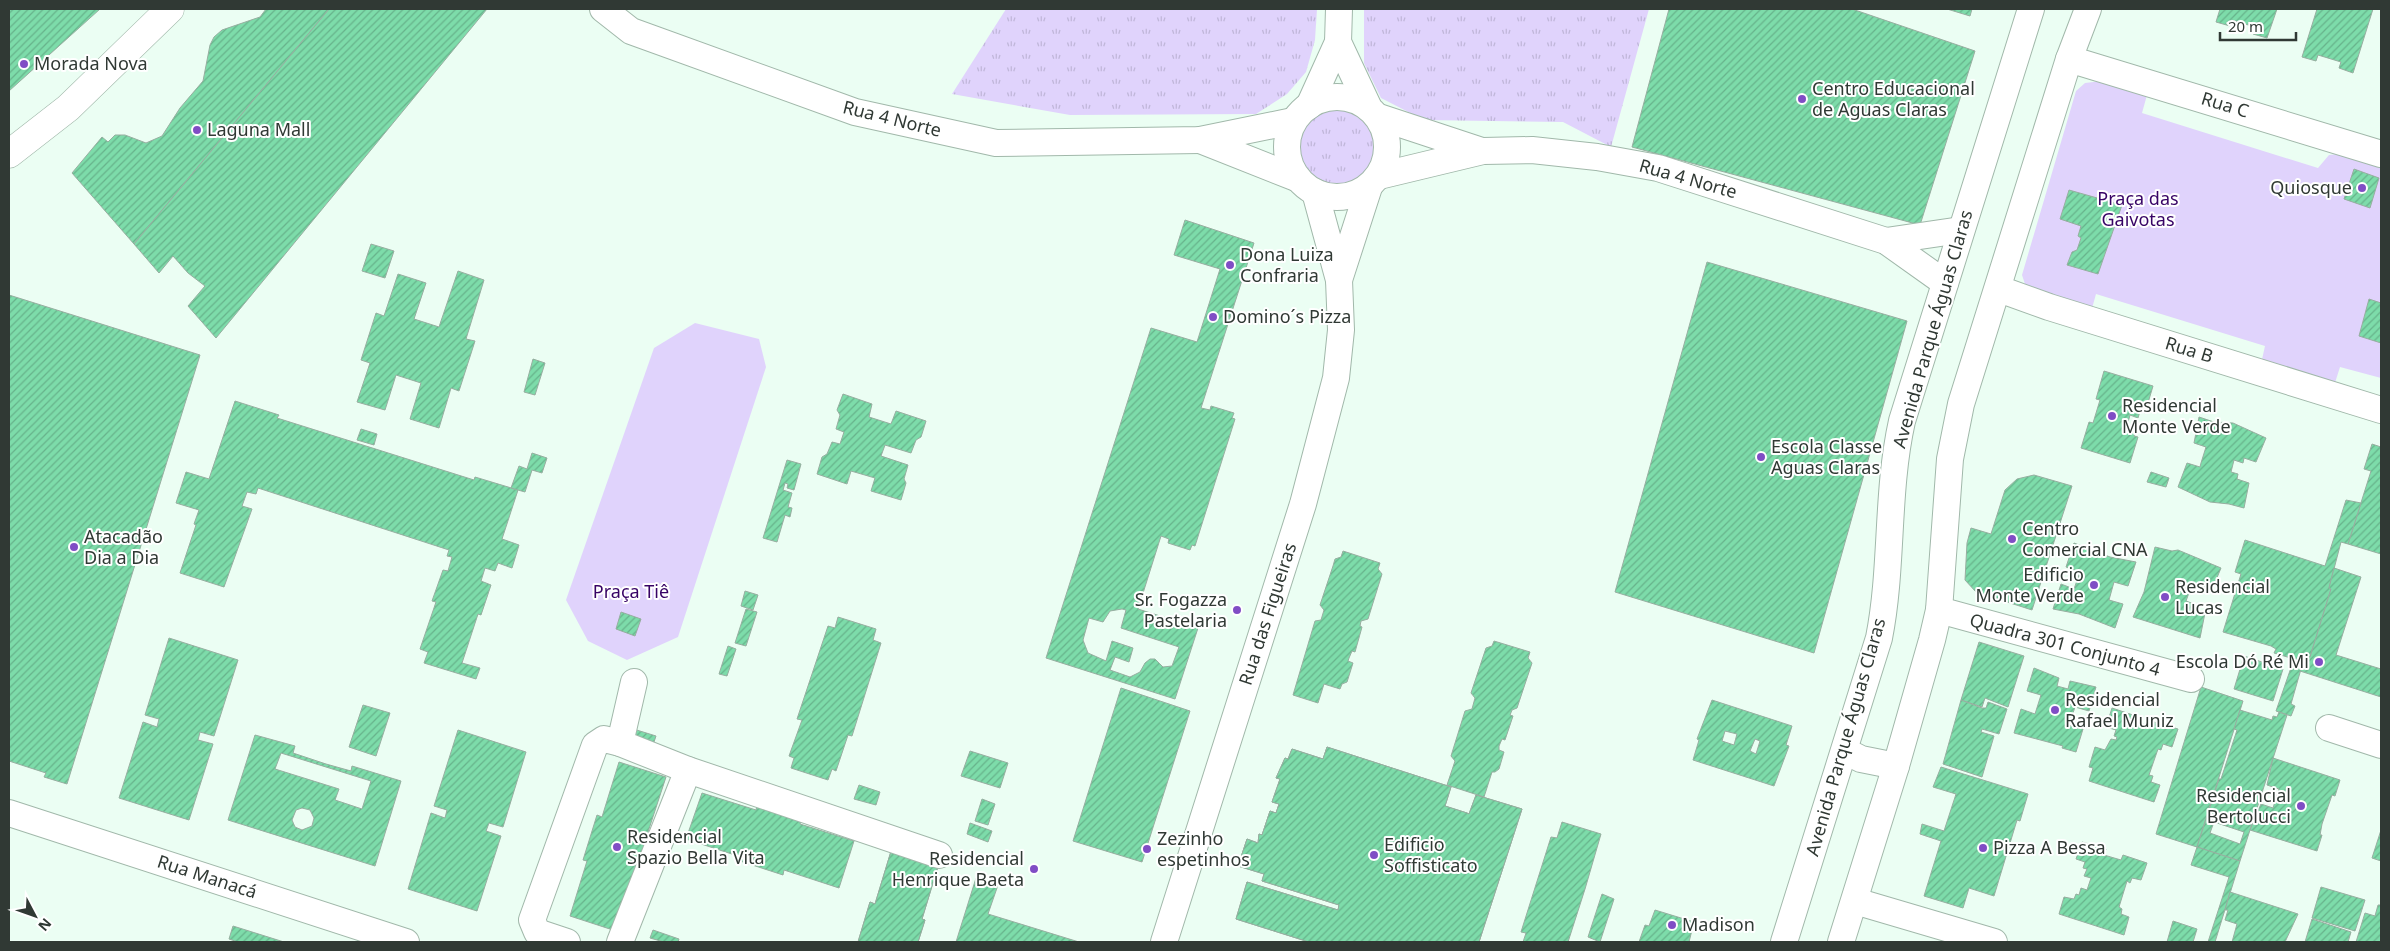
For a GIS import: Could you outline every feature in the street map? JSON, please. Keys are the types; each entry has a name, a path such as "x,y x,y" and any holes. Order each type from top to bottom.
{"main road":[{"path":"9,154 68,108 170,9"}],"street":[{"name":"Rua 4 Norte","path":"603,9 631,31 855,112 996,143 1200,140 1301,113"},
{"path":"1338,42 1373,112 1385,131 1388,146 1386,161 1374,181 1355,195 1340,198 1323,196 1305,185 1289,163 1287,146 1301,113 1338,42 1339,9"},
{"name":"Avenida Parque Águas Claras","path":"1784,942 1845,750 1882,623 1897,443 2031,9"},
{"path":"1841,942 1926,667 1939,610 1950,458 1961,404 2069,59 2088,9"},
{"name":"Rua C","path":"2069,59 2381,154"},
{"path":"1301,113 1323,99 1339,97 1354,99 1373,112"},
{"name":"Rua 4 Norte","path":"1373,112 1483,151"},
{"name":"Rua 4 Norte","path":"1200,140 1305,185"},
{"name":"Rua 4 Norte","path":"1374,181 1483,151 1532,150 1597,156 1658,168 1886,241 1945,283"},
{"name":"Rua das Figueiras","path":"1339,280 1374,181"},
{"name":"Rua das Figueiras","path":"1164,942 1314,468 1336,378 1341,330 1339,280 1305,185"},
{"name":"Rua 4 Norte","path":"1886,241 1962,230"},
{"name":"Rua B","path":"1998,289 2049,307 2381,410"},
{"name":"Quadra 301 Conjunto 4","path":"1939,610 2191,679"},
{"path":"620,743 634,682"},
{"path":"2329,728 2381,745"},
{"path":"567,942 536,932 532,920 594,746 604,739 620,743 688,770 939,855"},
{"path":"1845,750 1861,759 1896,766"},
{"path":"620,942 688,770"},
{"name":"Rua Manacá","path":"9,813 406,942"},
{"path":"1855,901 1994,942"}],"green space":[{"path":"1006,9 1317,9 1315,40 1306,72 1287,94 1256,114 1070,115 952,94"},
{"path":"1364,9 1649,9 1611,147 1563,122 1424,120 1381,98 1364,63"},
{"name":"Praça das Gaivotas","path":"2102,81 2147,95 2142,113 2318,168 2329,155 2338,154 2381,168 2381,378 2340,367 2334,386 2261,364 2265,346 2096,294 2091,312 2026,287 2022,275 2076,91 2085,83"},
{"path":"1339,97 1354,99 1385,131 1388,146 1386,161 1355,195 1340,198 1323,196 1289,163 1287,147 1289,131 1323,99"},
{"name":"Praça Tiê","path":"695,323 759,339 766,367 678,637 627,660 588,641 566,600 654,348"}],"building":[{"name":"Morada Nova","path":"9,9 100,9 9,91"},
{"name":"Laguna Mall","path":"266,9 329,9 134,244 72,173 102,137 108,142 115,135 125,135 146,143 162,136 180,108 203,81 210,45 214,37 222,30 260,17"},
{"path":"329,9 487,9 216,338 188,306 205,286 188,273 173,256 159,273 134,244"},
{"name":"Centro Educacional de Aguas Claras","path":"1669,9 1852,9 1975,51 1920,225 1632,147"},
{"path":"1947,9 1972,9 1970,16"},
{"path":"2220,9 2277,9 2267,38 2253,34 2255,27 2232,20 2230,26 2216,22"},
{"path":"2317,9 2373,9 2353,73 2339,68 2341,62 2318,55 2316,61 2302,57"},
{"name":"Quiosque","path":"2354,169 2379,178 2370,208 2344,199"},
{"path":"2069,190 2122,205 2098,274 2067,265 2072,252 2077,250 2081,238 2078,236 2081,226 2060,219"},
{"path":"1185,220 1254,243 1201,408 1210,410 1211,406 1234,413 1232,418 1235,419 1195,546 1192,545 1190,550 1168,543 1169,539 1161,536 1138,609 1198,628 1175,699 1046,658 1151,328 1197,342 1220,269 1174,255","holes":["1126,610 1121,628 1179,647 1172,666 1163,667 1155,659 1150,659 1145,663 1140,672 1130,677 1110,670 1115,657 1129,662 1133,648 1112,641 1106,661 1088,653 1083,640 1089,618 1103,622 1110,611"]},
{"path":"371,244 394,251 385,278 362,271"},
{"name":"Escola Classe Aguas Claras","path":"1707,262 1907,321 1814,653 1615,592"},
{"path":"458,271 484,280 466,339 475,341 459,391 451,388 439,428 410,419 421,383 396,375 385,410 357,402 370,363 361,360 376,313 384,316 398,274 426,283 414,319 439,327"},
{"name":"Atacadão Dia a Dia","path":"9,295 200,355 67,784 44,777 46,773 9,761"},
{"path":"2369,299 2381,303 2381,343 2359,336"},
{"path":"533,359 545,363 535,395 524,392"},
{"name":"Residencial Monte Verde","path":"2104,371 2153,386 2145,413 2140,411 2138,418 2130,415 2127,426 2136,429 2134,436 2138,437 2130,463 2081,448 2089,422 2093,423 2100,400 2096,399"},
{"path":"843,394 872,404 869,417 891,424 896,411 926,421 921,437 916,440 911,453 885,445 881,456 908,465 904,479 906,483 901,500 871,491 875,478 851,471 847,484 817,474 822,457 827,454 832,442 840,444 844,432 836,429 840,415 837,410"},
{"path":"235,401 279,415 277,418 474,480 475,477 518,490 502,539 519,545 512,568 498,563 495,571 485,568 481,581 491,585 481,615 478,614 462,663 480,668 476,679 424,663 428,652 420,649 436,602 432,601 443,570 448,571 452,557 447,556 449,550 258,488 256,494 247,492 242,506 252,509 224,587 180,573 199,510 176,503 186,472 209,479"},
{"path":"2199,417 2214,422 2233,423 2266,438 2256,462 2244,458 2243,463 2234,460 2231,472 2238,474 2237,479 2249,483 2244,508 2210,502 2178,487 2187,463 2200,467 2206,447 2194,443"},
{"path":"361,429 377,434 374,445 357,440"},
{"path":"2372,444 2381,447 2381,554 2348,544 2371,471 2364,469"},
{"path":"532,453 547,458 542,473 532,470 525,492 511,488 519,466 527,469"},
{"path":"787,460 801,464 794,490 787,488 788,484 785,483 783,490 792,493 788,507 792,508 790,517 785,515 777,542 763,538"},
{"path":"2151,472 2169,478 2166,487 2147,482"},
{"name":"Centro Comercial CNA","path":"2034,475 2072,486 2032,610 1976,592 1965,580 1967,543 1971,528 1991,534 2005,490 2017,479"},
{"path":"2346,500 2361,503 2348,544 2341,542 2329,588 2331,589 2310,657 2305,655 2291,704 2295,706 2291,716 2276,711 2294,659 2274,653 2276,649 2271,646 2223,632 2241,574 2235,572 2245,540 2325,566"},
{"name":"Edificio Monte Verde","path":"2074,543 2110,557 2136,562 2128,586 2114,582 2109,600 2123,604 2115,628 2079,614 2053,609 2061,584 2074,589 2080,572 2066,567"},
{"name":"Residencial Lucas","path":"2155,547 2172,551 2178,550 2221,568 2211,592 2199,588 2198,592 2190,590 2186,601 2194,604 2193,609 2205,613 2200,638 2133,617 2144,592"},
{"path":"1343,551 1380,563 1378,569 1382,574 1368,619 1361,621 1360,626 1362,627 1355,652 1352,651 1348,661 1353,663 1347,682 1342,684 1340,689 1324,684 1318,703 1293,695 1315,621 1321,620 1324,610 1320,605 1335,559 1341,557"},
{"path":"2334,568 2361,577 2336,655 2381,669 2381,697 2300,671 2305,655 2310,657 2331,589 2329,588"},
{"path":"745,591 758,595 753,610 741,606"},
{"path":"746,609 757,612 746,646 735,643"},
{"path":"621,612 641,619 635,636 616,629"},
{"path":"838,617 876,629 873,640 881,643 852,736 848,735 836,771 832,769 828,780 791,768 794,758 789,756 802,720 797,719 828,626 835,628"},
{"path":"169,638 238,660 214,736 200,732 198,740 213,744 189,820 119,798 143,722 157,727 159,719 145,715"},
{"path":"1494,641 1530,652 1528,658 1532,663 1517,708 1512,710 1510,715 1513,716 1505,740 1502,739 1499,746 1499,750 1504,752 1499,769 1492,772 1484,797 1447,785 1455,761 1451,756 1465,711 1472,709 1475,698 1471,693 1486,648 1492,646"},
{"path":"1979,642 2024,656 2008,707 1985,698 1982,707 1961,700"},
{"path":"728,646 736,649 727,676 719,674"},
{"path":"2244,656 2283,669 2273,701 2234,689"},
{"name":"Residencial Rafael Muniz","path":"2034,668 2059,678 2057,686 2068,689 2070,681 2096,687 2089,711 2075,707 2069,725 2083,729 2076,752 2062,748 2063,746 2014,733 2021,709 2035,714 2041,695 2027,691"},
{"path":"2201,687 2243,701 2197,847 2156,834"},
{"path":"1121,688 1190,711 1142,862 1073,841"},
{"path":"1712,700 1792,726 1786,745 1789,746 1774,786 1693,760 1699,740 1697,739","holes":["1725,731 1737,734 1734,745 1722,741","1755,739 1760,741 1756,754 1750,751"]},
{"path":"1961,700 1982,708 1986,708 1988,702 2007,709 1999,734 1982,729 1981,732 1994,736 1982,777 1943,764"},
{"path":"363,705 390,713 376,756 349,747"},
{"path":"2112,708 2136,716 2134,721 2152,727 2154,722 2178,729 2172,747 2163,744 2161,750 2158,749 2149,775 2153,776 2151,782 2160,785 2154,802 2089,781 2093,768 2089,767 2095,747 2105,750 2111,739 2116,740 2117,737 2114,736 2116,730 2106,727"},
{"path":"2240,710 2272,720 2273,716 2277,717 2279,712 2287,715 2240,861 2197,847 2237,730 2234,729","holes":["2214,822 2244,832 2240,844 2210,833"]},
{"path":"627,727 656,736 650,754"},
{"path":"458,730 526,752 503,827 489,823 486,831 501,836 477,911 408,889 431,813 445,818 447,810 434,806"},
{"path":"255,735 295,746 293,753 326,764 351,771 352,766 401,781 375,866 228,820","holes":["281,753 371,781 362,809 335,800 339,789 275,769","302,808 310,810 314,818 312,826 302,830 295,827 292,820 296,810"]},
{"name":"Edificio Soffisticato","path":"1327,747 1451,787 1445,806 1469,814 1476,795 1522,809 1479,942 1309,942 1236,919 1247,882 1338,910 1339,905 1262,881 1264,874 1238,866 1247,839 1258,843 1259,834 1262,835 1270,811 1276,813 1279,804 1272,802 1280,779 1276,778 1285,758 1288,759 1292,749 1323,759","holes":["1358,765 1448,794 1447,796 1439,794 1431,822 1413,816 1422,789 1403,782 1390,789 1391,792 1377,800 1375,796 1369,799 1363,788 1361,770 1357,769"]},
{"name":"Edificio Soffisticato","path":"1327,747 1451,787 1445,806 1469,814 1476,795 1522,809 1479,942 1309,942 1236,919 1247,882 1338,910 1339,905 1262,881 1264,874 1238,866 1247,839 1258,843 1259,834 1262,835 1270,811 1276,813 1279,804 1272,802 1280,779 1276,778 1285,758 1288,759 1292,749 1323,759"},
{"path":"970,751 1008,763 1000,788 961,776"},
{"name":"Residencial Bertolucci","path":"2273,758 2340,780 2335,796 2332,795 2322,824 2320,835 2322,835 2317,851 2250,830 2261,804 2273,808 2279,789 2267,785"},
{"name":"Residencial Spazio Bella Vita","path":"619,762 666,777 648,832 652,833 616,931 570,916 587,861 583,860 597,815 602,817"},
{"path":"1941,767 2028,794 2020,821 2017,820 1994,896 1969,888 1963,908 1924,896 1941,841 1920,834 1922,824 1944,831 1956,794 1933,787"},
{"path":"859,785 880,792 876,805 854,799"},
{"name":"Residencial Spazio Bella Vita","path":"702,793 756,810 757,806 801,820 800,824 854,841 839,888 784,870 783,875 740,861 741,857 686,839"},
{"path":"982,799 995,804 988,825 975,821"},
{"path":"1562,822 1601,834 1568,942 1523,942 1526,933 1521,932 1551,837 1557,838"},
{"path":"970,823 992,831 988,842 967,834"},
{"path":"2381,830 2381,861 2372,858"},
{"path":"2082,842 2106,849 2104,855 2121,860 2123,855 2147,863 2141,880 2132,878 2130,883 2127,881 2119,907 2122,909 2121,914 2129,917 2124,935 2059,914 2064,897 2074,899 2076,894 2079,895 2081,888 2087,890 2091,878 2084,876 2087,869 2083,868 2085,862 2076,859"},
{"path":"2197,847 2240,861 2215,942 2208,942 2229,877 2191,865"},
{"path":"892,848 939,863 922,919 925,920 918,942 858,942 870,902 875,904"},
{"path":"892,848 939,863 922,919 925,920 918,942 858,942 870,902 875,904"},
{"path":"976,878 998,885 988,914 1079,942 956,942"},
{"path":"2321,887 2365,900 2355,931 2312,918"},
{"path":"2230,892 2298,914 2285,942 2232,942 2237,924 2225,920 2228,910 2225,910"},
{"path":"1602,894 1614,899 1600,942 1588,937"},
{"path":"2378,905 2381,905 2381,942 2356,942 2365,913 2375,916"},
{"name":"Madison","path":"1655,910 1694,922 1689,942 1639,942 1645,925 1649,926"},
{"path":"2312,919 2351,932 2348,942 2305,942"},
{"path":"2173,921 2197,929 2193,942 2167,942"},
{"path":"233,926 284,942 238,942 229,939"},
{"path":"653,930 679,939 678,942 664,942 650,938"}],"place":[{"name":"Morada Nova","path":"24,64"},
{"name":"Centro Educacional de Aguas Claras","path":"1802,99"},
{"name":"Laguna Mall","path":"197,130"},
{"name":"Quiosque","path":"2362,188"},
{"name":"Dona Luiza Confraria","path":"1230,265"},
{"name":"Domino´s Pizza","path":"1213,317"},
{"name":"Residencial Monte Verde","path":"2112,416"},
{"name":"Escola Classe Aguas Claras","path":"1761,457"},
{"name":"Centro Comercial CNA","path":"2012,539"},
{"name":"Atacadão Dia a Dia","path":"74,547"},
{"name":"Edificio Monte Verde","path":"2094,585"},
{"name":"Residencial Lucas","path":"2165,597"},
{"name":"Sr. Fogazza Pastelaria","path":"1237,610"},
{"name":"Escola Dó Ré Mi","path":"2319,662"},
{"name":"Residencial Rafael Muniz","path":"2055,710"},
{"name":"Residencial Bertolucci","path":"2301,806"},
{"name":"Residencial Spazio Bella Vita","path":"617,847"},
{"name":"Pizza A Bessa","path":"1983,848"},
{"name":"Zezinho espetinhos","path":"1147,849"},
{"name":"Edificio Soffisticato","path":"1374,855"},
{"name":"Residencial Henrique Baeta","path":"1034,869"},
{"name":"Madison","path":"1672,925"}]}
